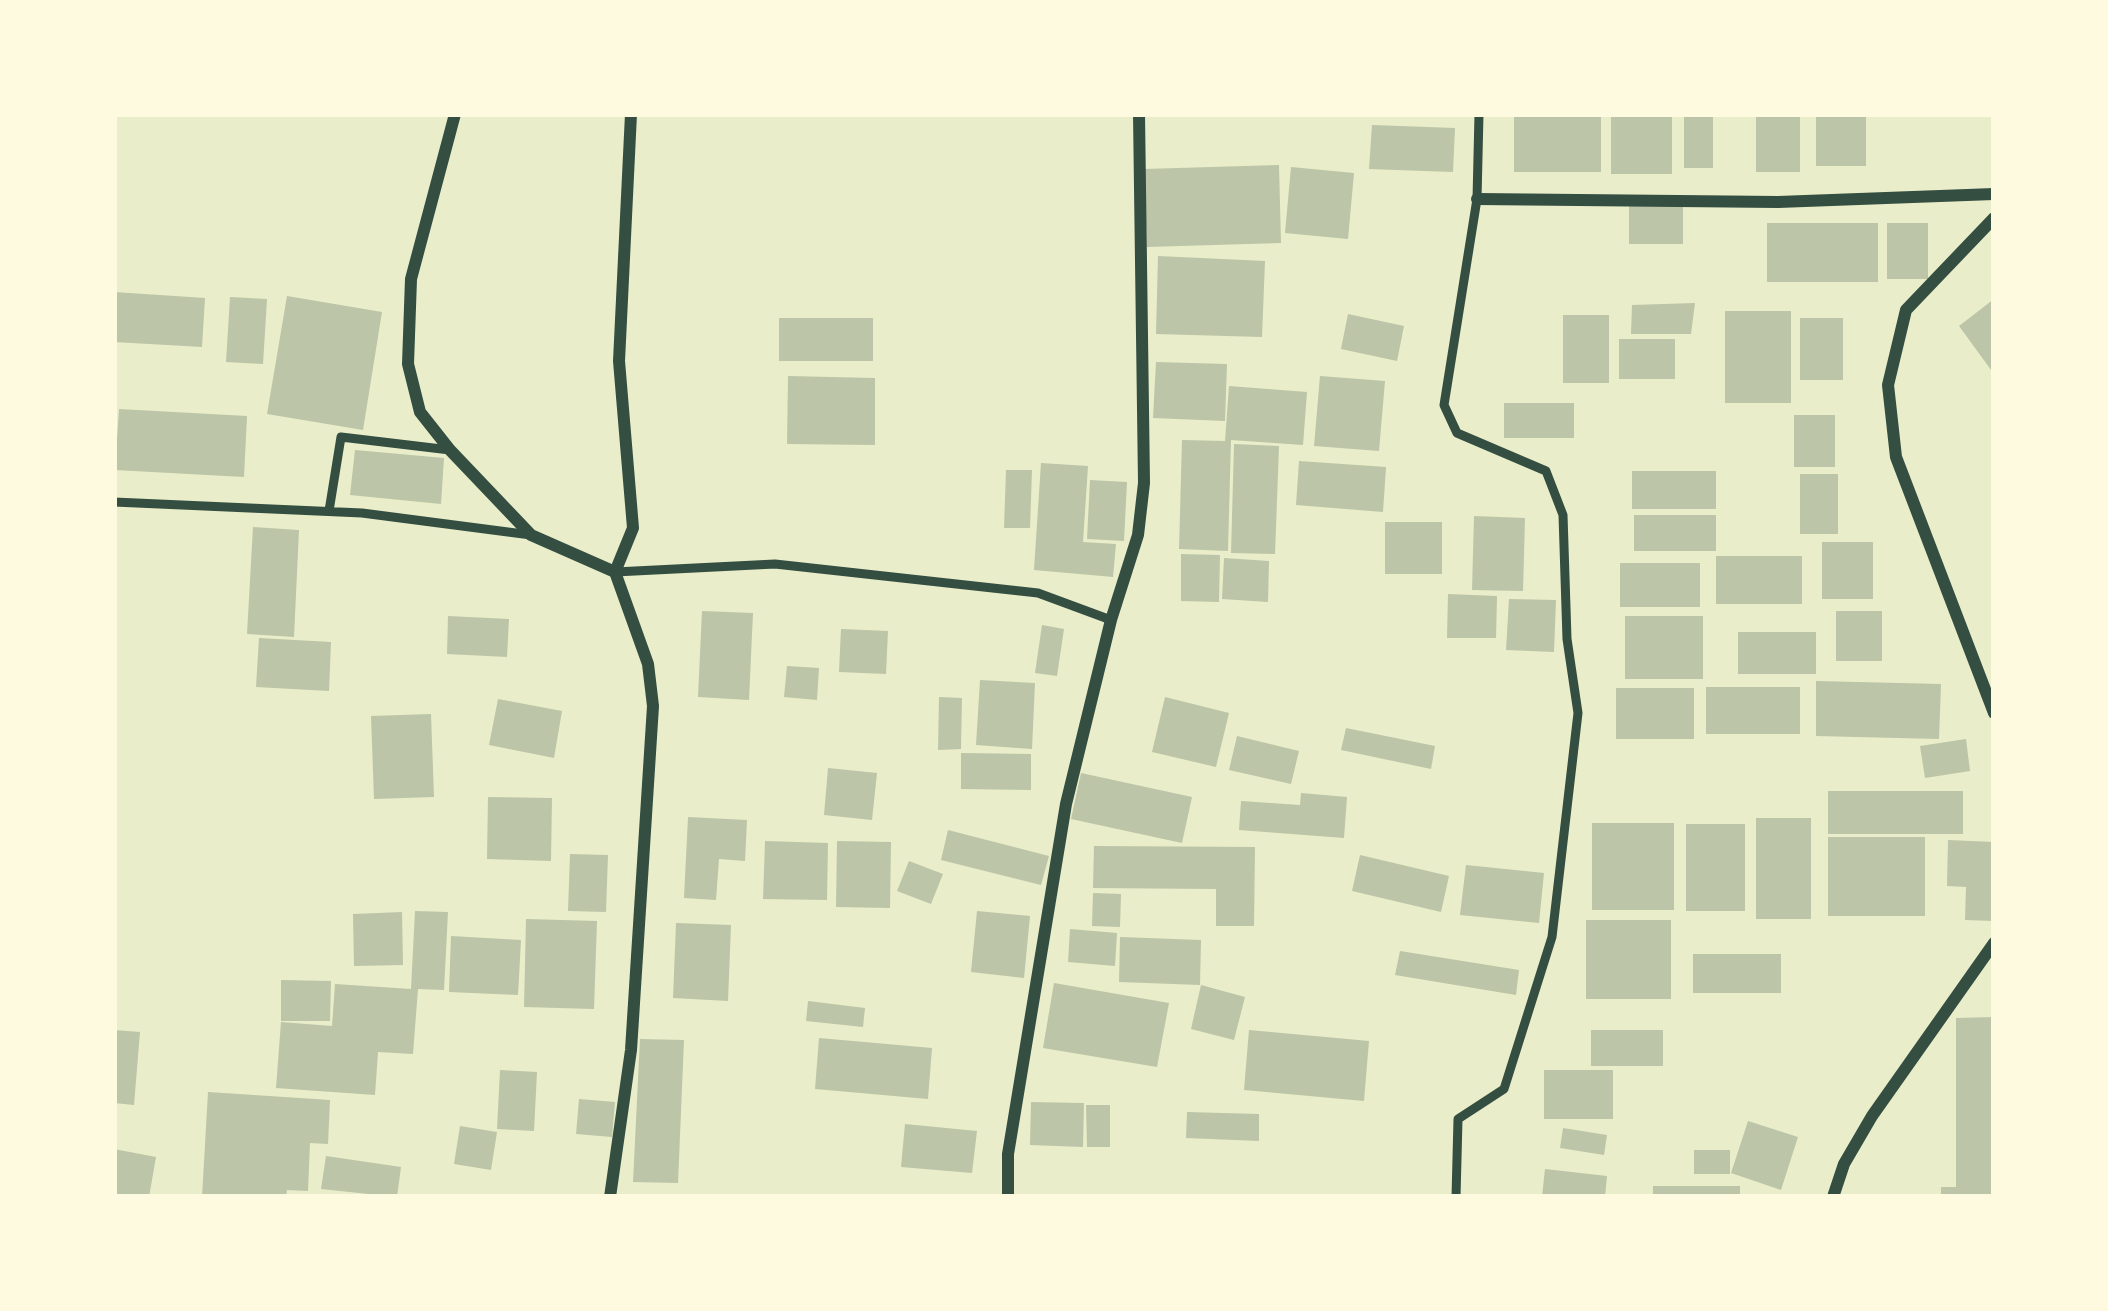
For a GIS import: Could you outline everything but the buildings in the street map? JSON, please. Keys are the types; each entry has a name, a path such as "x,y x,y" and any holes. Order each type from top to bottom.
{"street":[{"path":"455,114 411,278 408,364 420,412 450,451 531,535 615,572"},
{"path":"610,1197 632,1050 652,706 648,664 615,572 633,528 619,361 631,114"},
{"path":"1008,1197 1008,1154 1066,803 1111,620 1138,535 1144,483 1139,114"},
{"path":"1477,199 1778,202 1994,194"},
{"path":"1994,218 1906,310 1888,385 1896,458 1994,713"},
{"path":"1833,1197 1844,1164 1872,1116 1994,943"}],"lane":[{"path":"1456,1197 1458,1119 1504,1089 1552,937 1578,712 1567,639 1562,515 1546,471 1457,433 1444,405 1477,199 1479,114"},
{"path":"329,511 340,437 450,451"},
{"path":"114,502 329,511 531,535"},
{"path":"615,572 694,565 798,566 1038,593 1111,620"}]}
